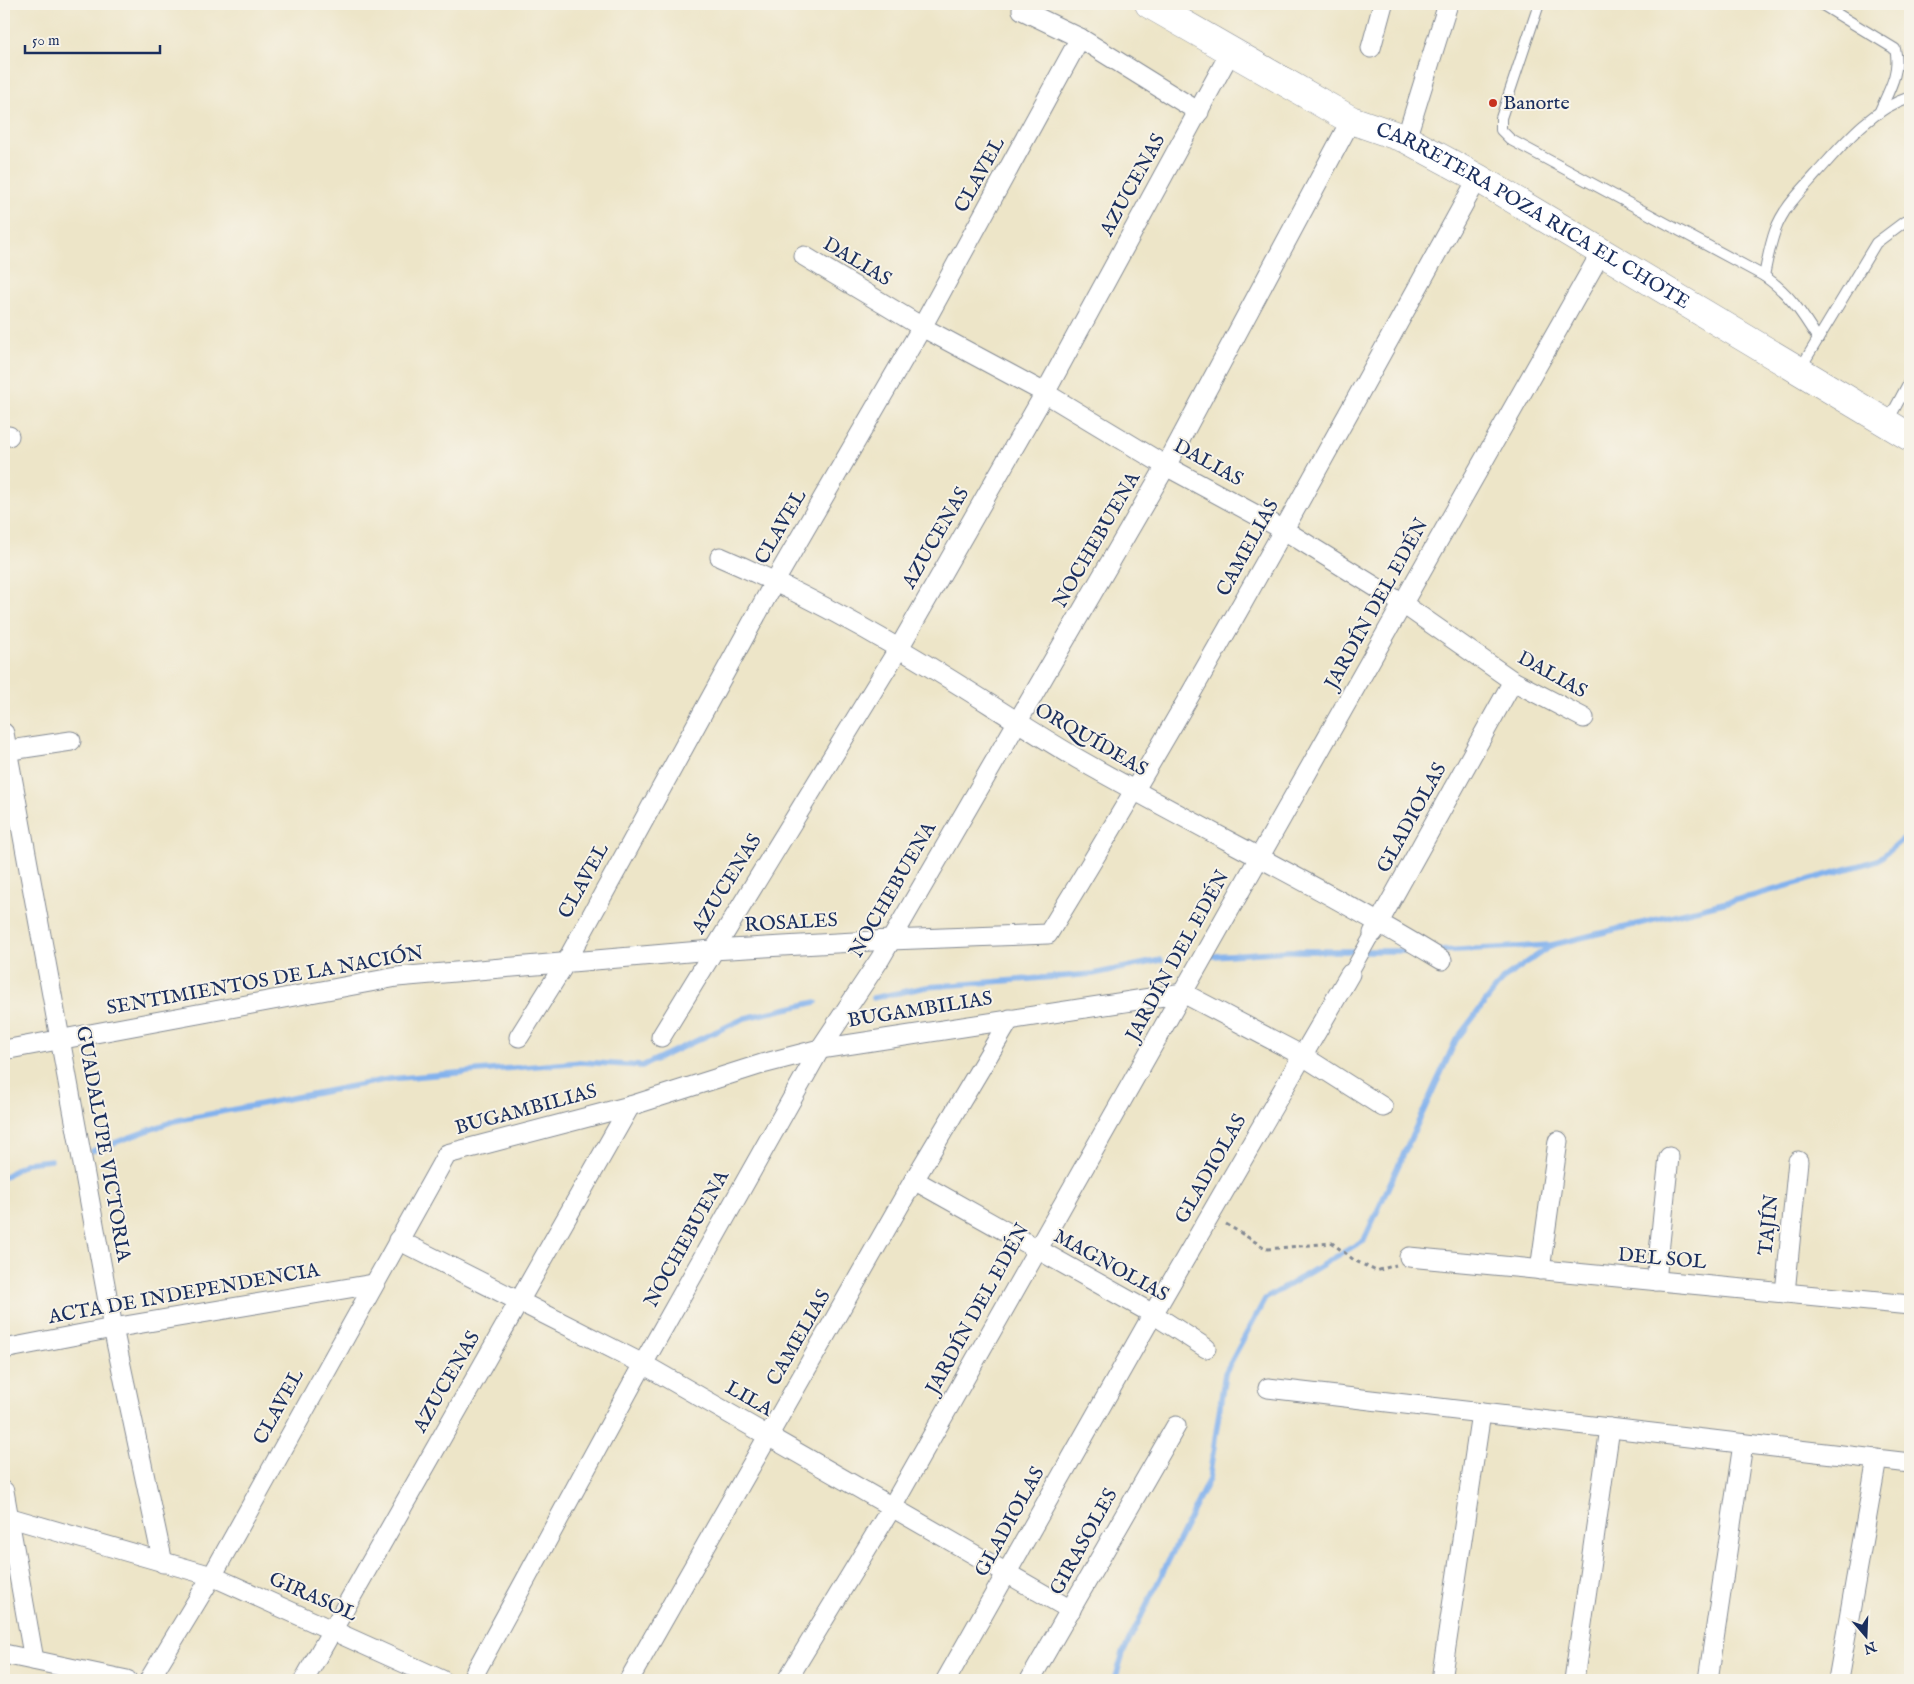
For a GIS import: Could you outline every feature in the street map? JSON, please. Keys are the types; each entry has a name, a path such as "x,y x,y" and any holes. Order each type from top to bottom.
{"main road":[{"name":"CARRETERA POZA RICA EL CHOTE","path":"1149,4 1351,120 1406,139 1478,178 1910,437"}],"street":[{"path":"1371,48 1383,4"},
{"path":"1406,139 1448,4"},
{"path":"1022,10 1080,38 1199,112"},
{"name":"CLAVEL","path":"519,1037 566,962 775,581 922,327 1080,38"},
{"name":"AZUCENAS","path":"661,1037 712,950 898,648 1045,393 1231,51"},
{"name":"NOCHEBUENA","path":"471,1680 643,1364 820,1049 880,959 1166,466 1351,120"},
{"name":"CAMELIAS","path":"1048,934 1136,792 1284,530 1478,178"},
{"name":"JARDÍN DEL EDÉN","path":"787,1680 892,1507 1602,251"},
{"name":"DALIAS","path":"804,256 922,327 1045,393 1166,466 1284,530 1403,604 1514,681 1584,718"},
{"name":"ORQUÍDEAS","path":"720,557 775,581 898,648 1016,723 1136,792 1259,857 1377,928 1442,960"},
{"name":"GLADIOLAS","path":"946,1680 1153,1314 1377,928 1514,681"},
{"path":"5,745 71,741"},
{"name":"GUADALUPE VICTORIA","path":"5,745 113,1328 163,1563"},
{"name":"ROSALES","path":"566,962 712,950 890,940 1048,934"},
{"name":"SENTIMIENTOS DE LA NACIÓN","path":"4,1050 61,1041 397,977 566,962"},
{"path":"1183,993 1303,1056 1383,1106"},
{"name":"BUGAMBILIAS","path":"447,1154 630,1106 762,1064 820,1049 1183,993"},
{"name":"CAMELIAS","path":"629,1680 914,1180 1010,1019"},
{"name":"AZUCENAS","path":"304,1680 630,1106"},
{"path":"1540,1270 1558,1141"},
{"name":"CLAVEL","path":"149,1680 212,1576 447,1154"},
{"path":"1656,1281 1669,1157"},
{"name":"TAJÍN","path":"1785,1293 1798,1161"},
{"name":"MAGNOLIAS","path":"914,1180 1037,1251 1153,1314 1206,1348"},
{"name":"LILA","path":"398,1240 643,1364 1071,1610"},
{"name":"DEL SOL","path":"1410,1257 1910,1305"},
{"name":"ACTA DE INDEPENDENCIA","path":"4,1349 113,1328 373,1284"},
{"path":"1268,1388 1910,1463"},
{"path":"1441,1680 1481,1413"},
{"name":"GIRASOLES","path":"1030,1680 1176,1426"},
{"path":"1574,1680 1610,1428"},
{"path":"1708,1680 1743,1444"},
{"path":"1838,1680 1877,1460"},
{"path":"4,1491 6,1517 34,1660"},
{"name":"GIRASOL","path":"6,1517 212,1576 442,1680"},
{"path":"4,1654 127,1680"}],"lane":[{"path":"1539,4 1501,118 1501,130 1511,140 1764,276 1782,289 1798,307 1818,339"},
{"path":"1821,4 1895,49 1898,62 1896,73 1878,113"},
{"path":"1764,276 1775,231 1784,213 1800,190 1858,128 1878,113 1910,97"},
{"path":"1800,370 1876,242 1904,222 1910,221"},
{"path":"1887,423 1910,380"}],"path":[{"path":"1211,1215 1267,1249 1332,1244 1354,1260 1376,1271 1390,1268 1410,1257"}],"waterway":[{"path":"1438,951 1552,945 1752,896 1878,860 1910,833"},
{"path":"1115,1680 1123,1653 1209,1479 1225,1373 1265,1299 1364,1240 1456,1040 1503,979 1552,945"},
{"path":"1213,956 1288,951 1414,951"},
{"path":"873,998 927,987 1093,974 1161,960"},
{"path":"92,1151 174,1121 389,1079 581,1062 642,1066 745,1018 816,1002"},
{"path":"4,1177 26,1163 51,1160"}],"place":[{"name":"Banorte","path":"1493,103"}]}
